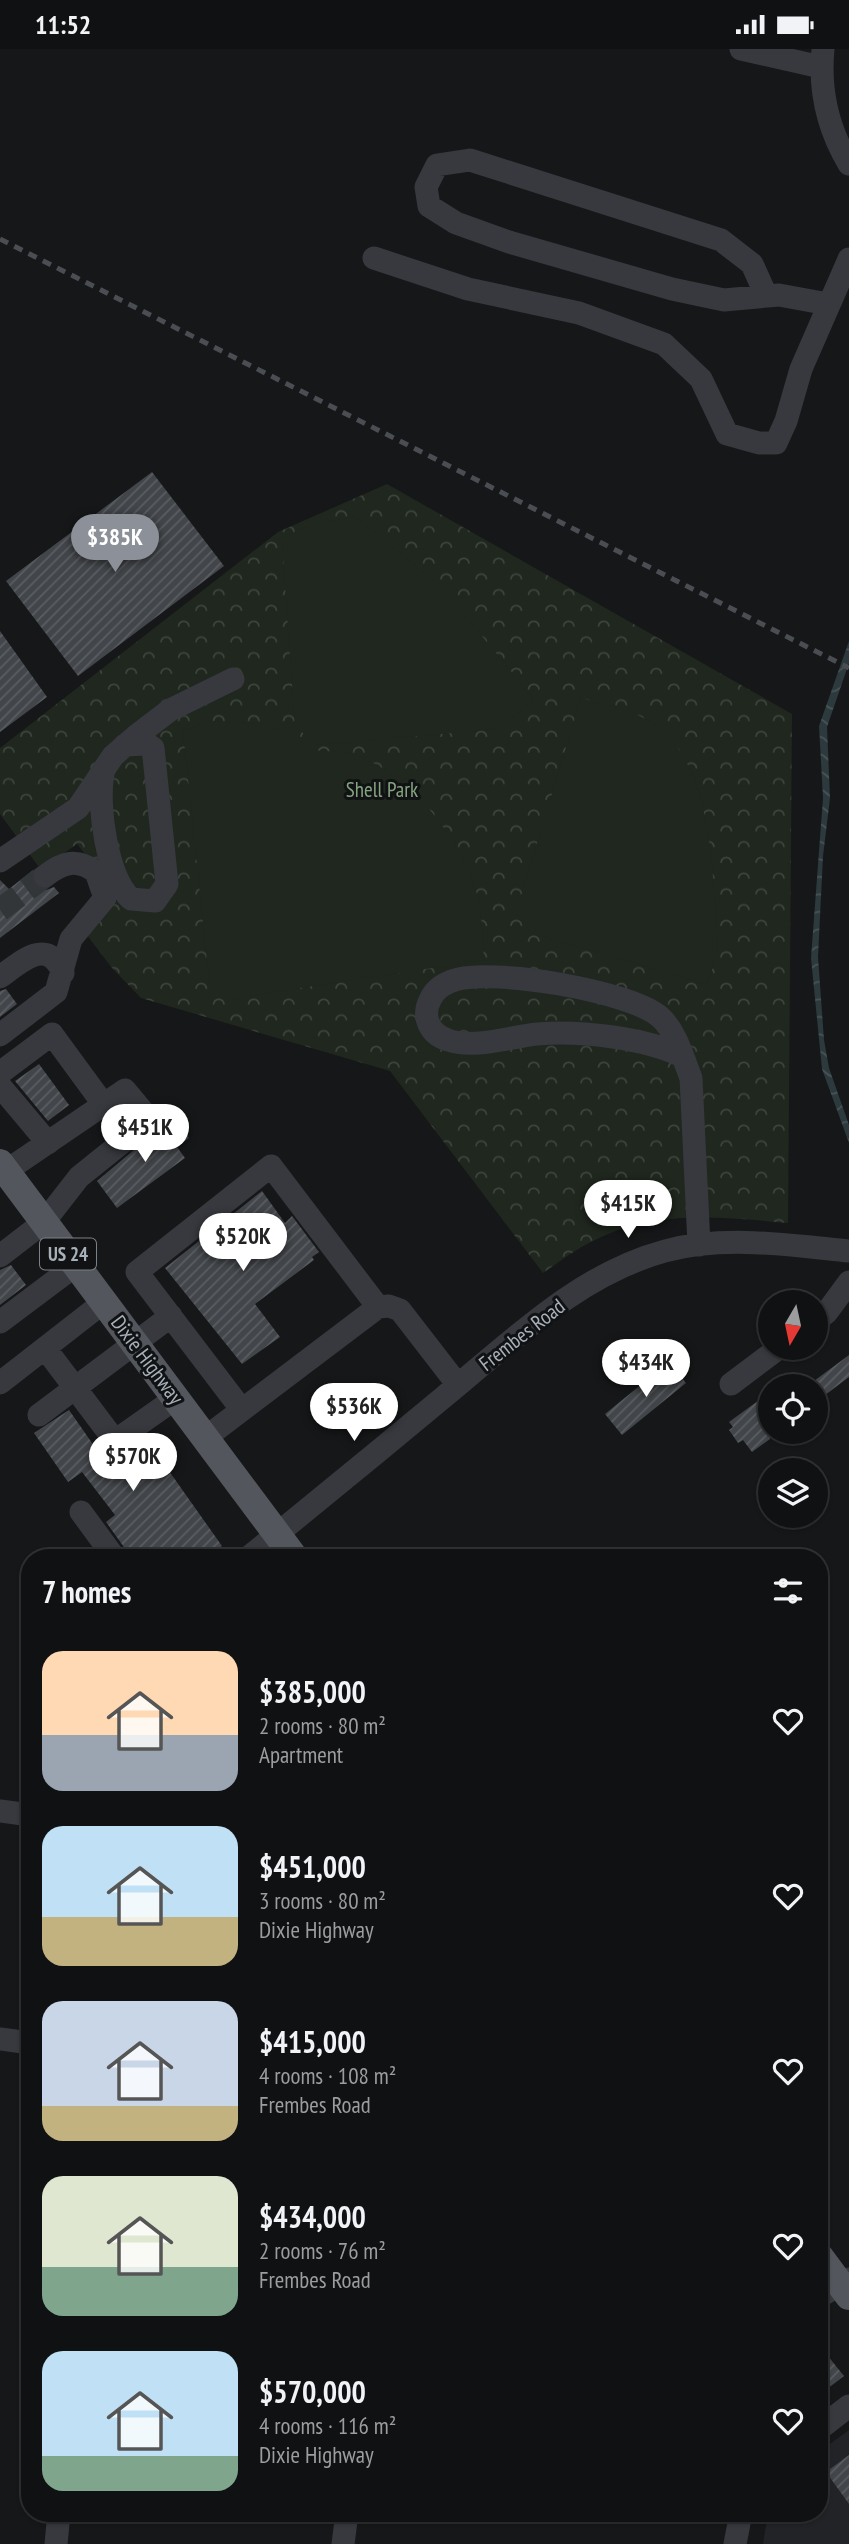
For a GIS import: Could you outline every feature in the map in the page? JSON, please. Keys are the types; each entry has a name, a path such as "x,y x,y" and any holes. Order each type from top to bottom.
{"main road":[{"name":"Dixie Highway","path":"3,1167 288,1549"},
{"path":"828,2271 839,2289"}],"street":[{"path":"741,49 822,58 825,104 836,142 849,164"},
{"path":"766,295 752,264 721,240 470,160 437,165 426,187 429,206 456,223 509,242 724,300 779,295 828,304"},
{"path":"374,258 468,289 579,313 664,344 701,379 727,434 759,443 776,443 786,421 802,369 849,259"},
{"path":"0,861 78,808 113,756 125,745 170,710 233,678"},
{"path":"103,774 99,801 117,881 131,899 155,901 163,893 167,876 155,757 153,748 147,744 125,745"},
{"path":"0,1035 56,992 71,939 78,928 100,907 105,890 96,872 82,863 65,863 45,876"},
{"path":"0,977 30,956 41,953 54,959 63,973"},
{"path":"682,1056 659,1045 577,1035 541,1034 464,1043 448,1040 435,1033 427,1023 426,1010 431,997 444,983 473,975 553,982 646,1008 661,1017 682,1056 691,1078 699,1245"},
{"path":"0,1073 52,1034 104,1105"},
{"path":"0,1086 48,1143"},
{"path":"0,1256 44,1222 79,1177 150,1120 125,1090 48,1143 3,1167"},
{"path":"242,1410 137,1272 271,1166 378,1307"},
{"name":"Frembes Road","path":"259,1549 556,1306 599,1277 663,1251 699,1245 724,1243 849,1251"},
{"path":"0,1322 76,1265"},
{"path":"828,1312 849,1282"},
{"path":"0,1383 104,1302"},
{"path":"205,1438 378,1307 389,1306 400,1310 458,1385"},
{"path":"40,1415 171,1316"},
{"path":"45,1348 115,1441 176,1398"},
{"path":"731,1384 763,1360"},
{"path":"81,1512 108,1549"},
{"path":"0,1811 21,1814"},
{"path":"0,2039 21,2042"},
{"path":"828,2422 849,2406"},
{"path":"55,2544 58,2522"},
{"path":"343,2544 345,2522"},
{"path":"735,2544 739,2522"}],"shaded area":[{"path":"849,2430 849,2544 763,2544 767,2522 828,2522 828,2445"}],"green space":[{"name":"Shell Park","path":"387,484 792,714 788,1223 689,1218 640,1224 587,1244 543,1273 390,1071 141,998 112,968 83,930 120,898 77,844 41,870 0,814 0,748 278,532"},
{"path":"355,516 441,587 535,700 498,729 317,745 295,726 282,542 299,529"},
{"path":"581,698 623,709 647,720 669,738 686,761 698,789 705,819 714,883 717,958 706,984 531,933 516,913"},
{"path":"210,721 262,724 278,731 304,749 351,754 392,775 411,790 444,828 468,870 480,908 484,960 228,999 209,980 183,731"}],"water":[{"path":"849,641 849,663 827,727 830,798 823,856 818,957 824,1040 829,1068 849,1125 849,1143 822,1069 811,958 823,798 819,726"}],"building":[{"path":"152,472 224,566 78,676 6,581"},
{"path":"0,631 47,697 0,732"},
{"path":"33,870 34,885 46,890 54,887 59,893 0,938 0,880 9,889"},
{"path":"6,989 17,1004 0,1017 0,991"},
{"path":"39,1064 69,1105 48,1121 15,1081"},
{"path":"173,1117 189,1138 177,1147 185,1158 117,1208 97,1181"},
{"path":"262,1191 285,1223 292,1216 319,1252 312,1257 314,1260 255,1304 280,1337 242,1364 165,1268"},
{"path":"11,1265 26,1285 0,1305 0,1270"},
{"path":"849,1355 849,1377 828,1393 828,1374 823,1374"},
{"path":"669,1362 686,1383 622,1435 605,1414"},
{"path":"758,1401 758,1444 763,1444 752,1452 743,1440 738,1443 729,1430 733,1427 729,1422"},
{"path":"69,1410 106,1463 145,1437 222,1546 218,1549 125,1549 106,1522 115,1515 82,1472 68,1482 34,1433"},
{"path":"828,2356 844,2376 828,2388"},
{"path":"849,2455 849,2504 828,2475 828,2471"}],"tunnel":[{"path":"0,910 45,876"}],"railway":[{"path":"0,239 849,668"}]}
